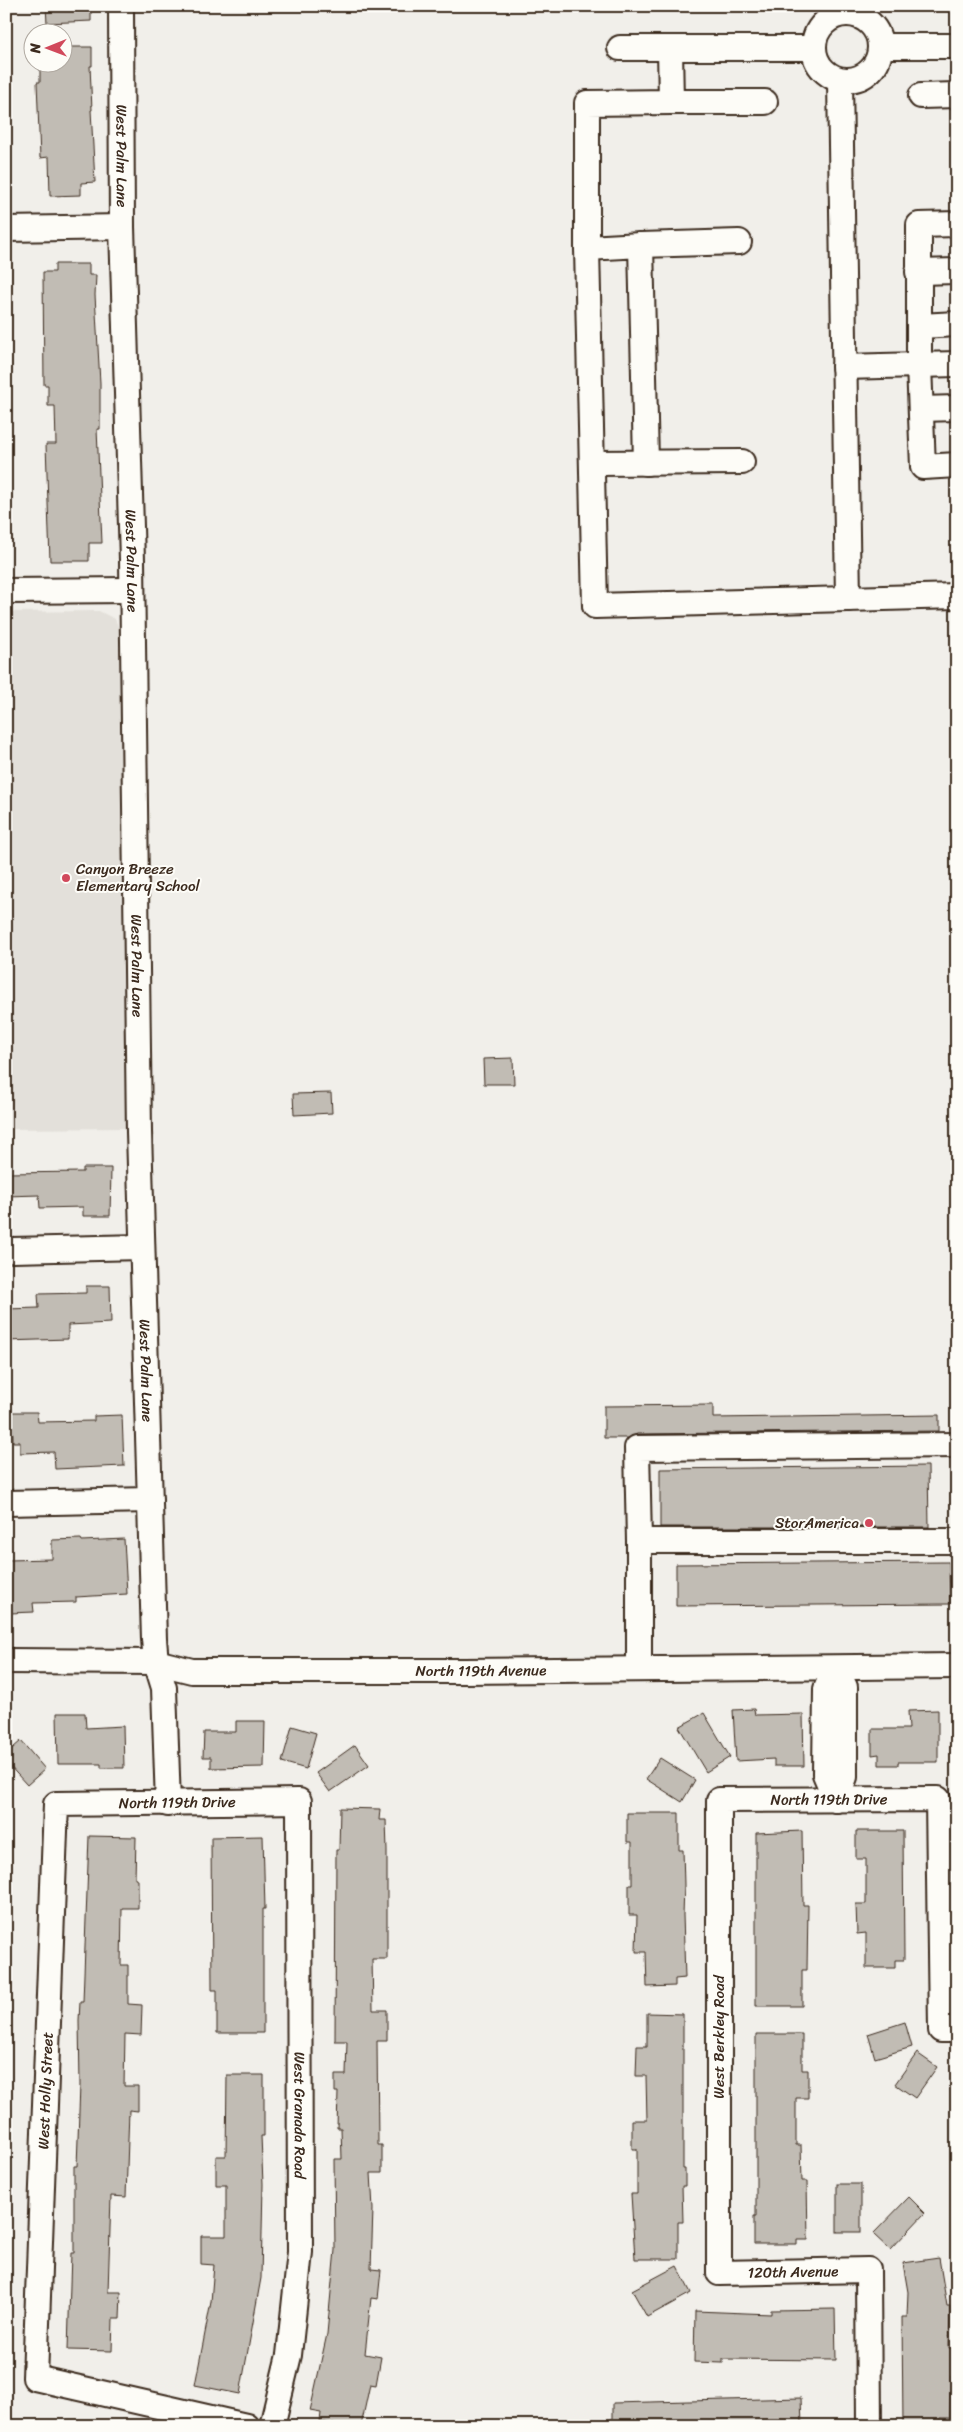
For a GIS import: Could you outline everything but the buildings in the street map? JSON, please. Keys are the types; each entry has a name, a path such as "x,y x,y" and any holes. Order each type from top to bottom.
{"street":[{"name":"West Palm Lane","path":"121,6 122,227 131,590 142,1247 156,1662 164,1688 168,1804"},
{"path":"837,10 859,16 869,22 876,31 880,46 876,63 870,72 861,78 850,81 829,76 820,68 813,48 815,37 820,27 837,10"},
{"path":"880,46 957,46"},
{"path":"620,48 813,48"},
{"path":"670,48 671,102"},
{"path":"840,80 848,599"},
{"path":"921,96 957,95"},
{"path":"765,102 587,103 587,248 596,606 957,596"},
{"path":"957,224 919,225 918,272 923,466 957,465"},
{"path":"6,229 122,227"},
{"path":"587,248 739,242"},
{"path":"641,245 646,463"},
{"path":"918,272 957,271"},
{"path":"920,326 957,324"},
{"path":"844,367 957,364"},
{"path":"921,409 957,408"},
{"path":"592,463 742,462"},
{"path":"6,592 131,590"},
{"path":"12,1250 142,1247"},
{"path":"640,1669 637,1448 957,1445"},
{"path":"6,1503 150,1500"},
{"path":"639,1540 957,1541"},
{"name":"North 119th Avenue","path":"6,1661 156,1662 192,1671 957,1666"},
{"path":"835,1668 826,1689 826,1774 836,1800"},
{"name":"North 119th Drive","path":"719,1800 938,1799 949,2030"},
{"name":"West Berkley Road","path":"719,1800 719,2273"},
{"name":"North 119th Drive","path":"56,1804 299,1801"},
{"name":"West Granada Road","path":"272,2426 289,2355 300,2252 299,1801"},
{"name":"West Holly Street","path":"56,1804 35,2378 246,2426"},
{"name":"120th Avenue","path":"719,2273 868,2270 869,2426"}],"shaded area":[{"name":"Canyon Breeze Elementary School","path":"99,611 115,619 119,629 131,1128 6,1129 6,612"}],"place":[{"name":"Canyon Breeze Elementary School","path":"66,878"},
{"name":"StorAmerica","path":"869,1523"}]}
